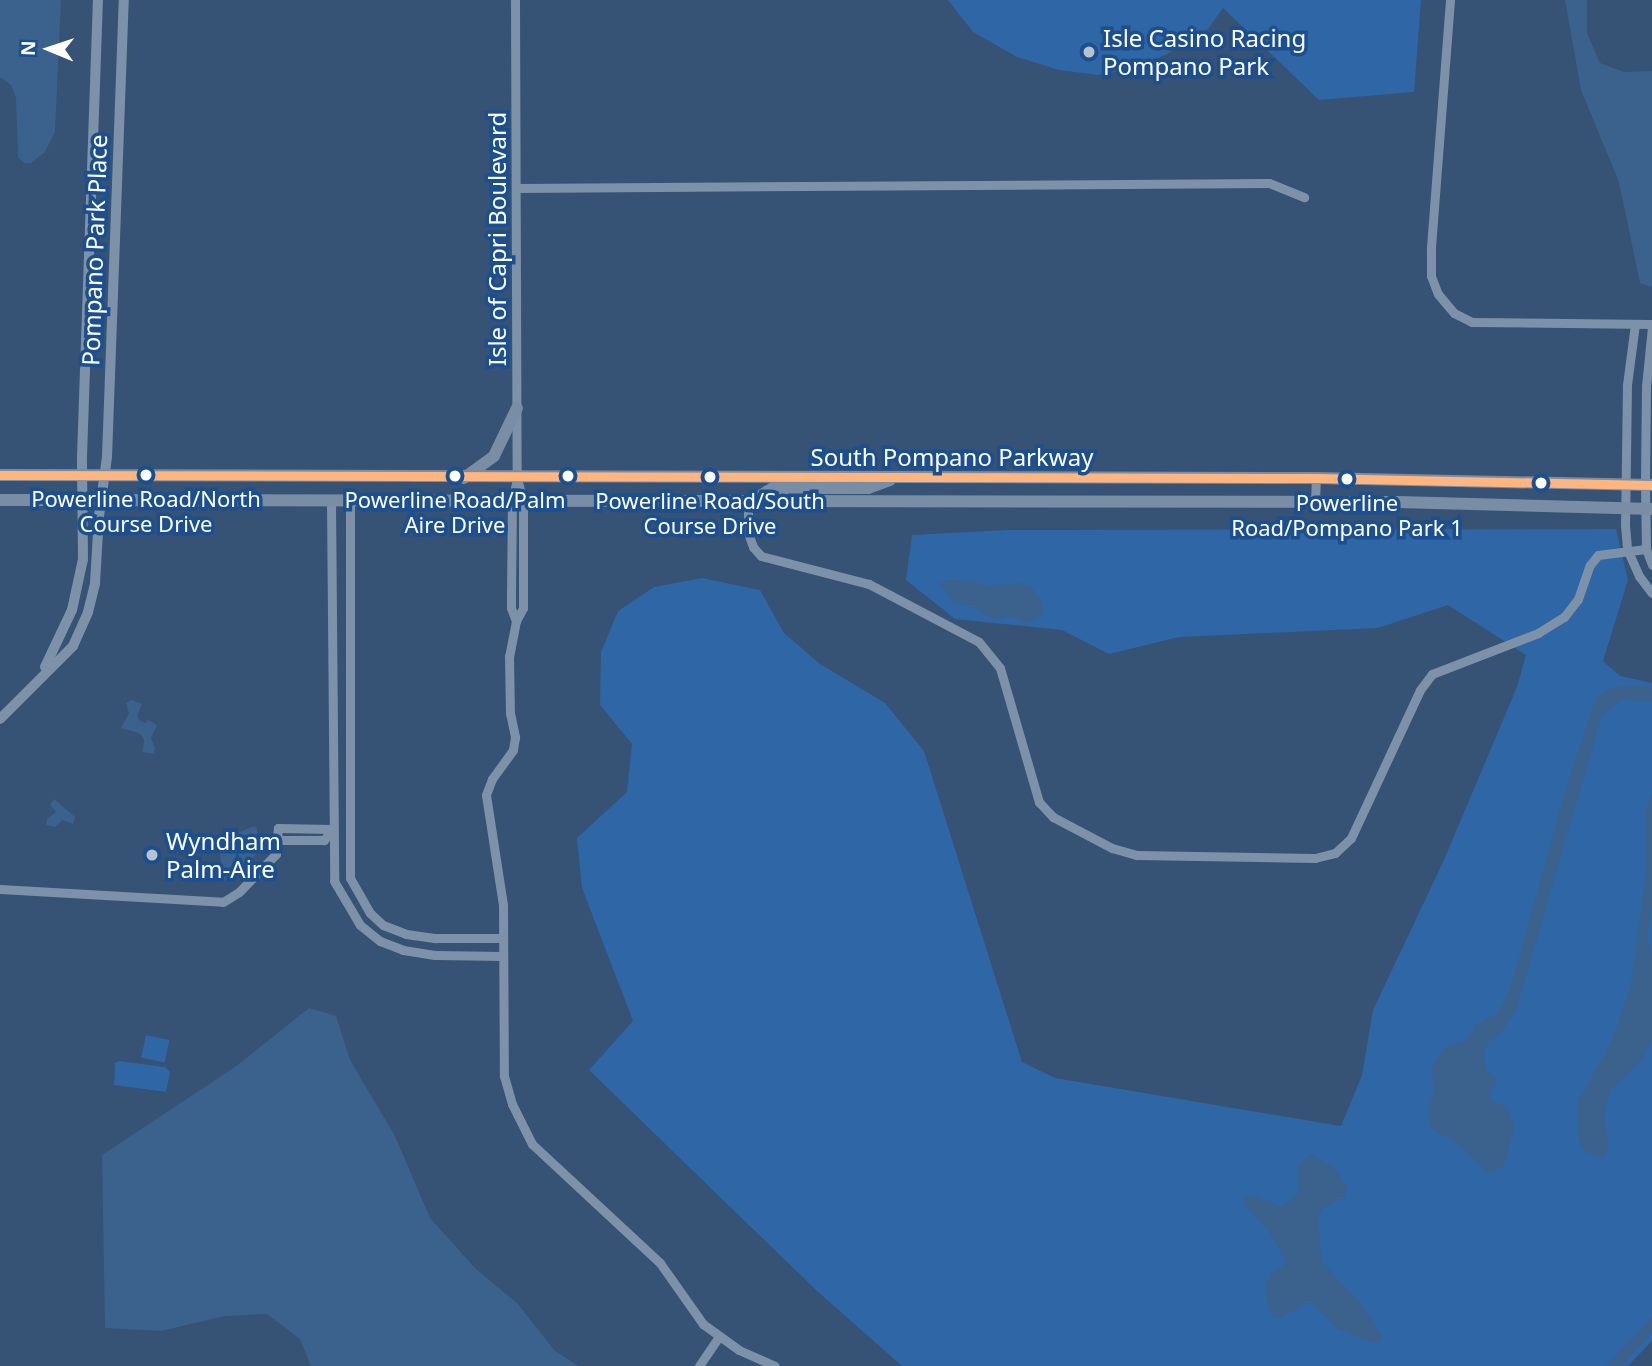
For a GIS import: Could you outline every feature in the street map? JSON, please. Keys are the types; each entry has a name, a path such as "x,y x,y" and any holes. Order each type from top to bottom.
{"main road":[{"path":"464,478 494,456 517,408"},
{"name":"South Pompano Parkway","path":"0,475 517,479 1316,478 1649,485"},
{"path":"748,503 773,488 869,488 893,478"},
{"name":"South Pompano Parkway","path":"0,500 1315,503 1649,509"}],"street":[{"name":"Pompano Park Place","path":"42,673 75,600 83,559 83,475 98,0"},
{"name":"Pompano Park Place","path":"42,673 73,646 89,612 97,571 105,476 124,0"},
{"name":"Isle of Capri Boulevard","path":"515,0 517,479 523,608 516,621 509,656 513,750 492,779 486,795 503,905 504,1076 522,1128 532,1144 575,1186 638,1239 664,1268 703,1324 739,1350 775,1366"},
{"path":"1450,0 1431,276 1438,295 1454,313 1472,322 1652,325 1646,386 1649,485 1646,549 1652,565"},
{"path":"516,188 1269,183 1304,197"},
{"path":"1635,324 1627,385 1627,550 1639,576 1652,593"},
{"path":"1315,503 1316,478"},
{"path":"331,502 334,881 360,925 380,940 403,950 435,955 503,956"},
{"path":"350,502 350,878 357,895 383,925 406,934 436,938 503,938"},
{"path":"748,503 748,533 753,547 761,556 869,584 979,642 1000,668 1039,802 1053,817 1112,848 1137,855 1315,858 1335,853 1351,838 1420,690 1432,674 1538,633 1564,617 1578,598 1590,565 1598,555 1646,549"},
{"path":"332,638 349,636"},
{"path":"0,719 42,673"},
{"path":"332,728 349,727"},
{"path":"0,890 223,902 239,892 276,854 278,828 332,829"},
{"path":"277,840 324,840 332,829"},
{"path":"699,1366 719,1336"}],"shaded area":[{"path":"0,0 61,0 55,132 45,152 31,163 24,163 18,157 16,97 11,85 0,77"},
{"name":"Isle Casino Racing Pompano Park","path":"948,0 1421,0 1414,92 1319,100 1223,8 1208,29 1183,46 1140,67 1098,75 1059,70 1017,57 973,32"},
{"path":"1565,0 1587,0 1587,33 1600,63 1624,72 1652,71 1652,287 1640,283 1619,182 1581,90"},
{"path":"1616,529 1628,580 1603,661 1620,676 1652,683 1652,1341 1628,1366 902,1366 817,1291 589,1070 633,1021 582,888 577,838 627,792 632,744 600,705 601,652 618,611 654,587 702,578 760,590 784,633 820,664 885,703 924,751 1022,1062 1055,1078 1341,1126 1362,1075 1373,1010 1443,862 1517,687 1526,655 1448,605 1378,628 1179,637 1109,654 1062,630 955,619 906,580 912,535 1008,530"},
{"path":"948,580 972,581 987,586 1019,583 1031,587 1040,598 1043,612 1038,618 1027,623 1017,617 991,619 972,606 953,603 946,590 938,584"},
{"path":"1613,687 1652,687 1652,701 1621,700 1602,715 1516,1010 1501,1033 1488,1042 1484,1053 1486,1069 1497,1079 1490,1095 1492,1101 1506,1106 1514,1127 1504,1165 1489,1173 1459,1144 1431,1129 1428,1110 1434,1094 1432,1068 1444,1048 1468,1039 1475,1025 1498,1013 1511,987 1567,785 1597,696"},
{"path":"132,700 142,704 137,716 140,721 145,723 148,720 157,725 151,738 154,754 143,752 144,739 139,733 121,728 129,713 126,703"},
{"path":"1652,794 1652,903 1647,938 1652,955 1652,1040 1642,1060 1611,1089 1607,1099 1604,1119 1608,1142 1605,1159 1586,1152 1579,1141 1577,1103 1612,1041 1631,985 1646,872 1646,809"},
{"path":"54,799 75,817 73,824 62,820 55,827 46,825 47,819 56,812 50,805"},
{"path":"254,826 257,835 249,841 257,846 258,851 252,859 254,865 241,878 237,876 222,882 216,879 213,873 221,863 220,850 240,832"},
{"path":"309,1008 336,1016 350,1060 395,1136 430,1218 476,1269 517,1303 555,1351 578,1366 311,1366 300,1339 267,1314 225,1316 161,1331 105,1328 102,1155 235,1067"},
{"path":"146,1035 169,1040 165,1062 141,1057"},
{"path":"119,1061 165,1067 170,1072 166,1092 114,1085 115,1063"},
{"path":"1312,1154 1334,1168 1347,1186 1345,1196 1322,1209 1318,1217 1321,1261 1360,1302 1382,1336 1380,1343 1367,1341 1337,1328 1309,1301 1281,1318 1273,1316 1268,1306 1265,1286 1271,1274 1287,1263 1269,1232 1247,1208 1243,1198 1253,1195 1282,1207 1299,1193 1298,1165"},
{"path":"1652,1318 1652,1333 1621,1366 1606,1366"}],"transit line":[{"path":"0,475 1316,478 1652,485"}],"place":[{"name":"Isle Casino Racing Pompano Park","path":"1089,52"},
{"name":"Powerline Road/North Course Drive","path":"146,475"},
{"name":"Powerline Road/Palm Aire Drive","path":"455,476"},
{"name":"Powerline Road/South Course Drive","path":"710,477"},
{"name":"Powerline Road/Pompano Park 1","path":"1347,479"},
{"name":"Wyndham Palm-Aire","path":"152,855"}]}
